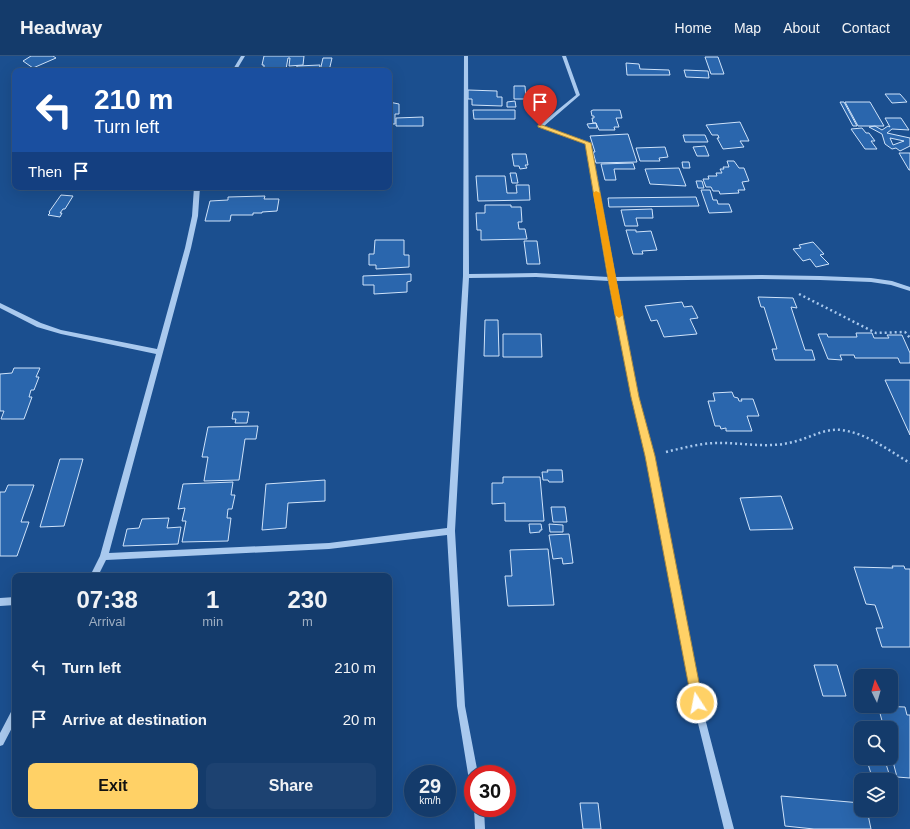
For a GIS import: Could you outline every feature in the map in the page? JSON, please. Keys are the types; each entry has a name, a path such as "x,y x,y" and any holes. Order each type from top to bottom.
{"street":[{"path":"236,68 242,56"},
{"path":"466,56 466,276 450,531 462,706 472,765"},
{"path":"564,56 578,95 540,126 588,143 612,279 635,397 650,456 697,703 729,829"},
{"path":"96,573 104,557 188,248 195,216 197,190"},
{"path":"466,276 536,275 612,279 761,277 820,278 871,280 892,283 910,289"},
{"path":"0,305 39,324 61,332 160,352"},
{"path":"104,557 329,546 450,531"},
{"path":"0,602 12,601"},
{"path":"0,742 12,718"},
{"path":"479,817 480,829"}],"path":[{"path":"796,292 876,333 905,332 910,338"},
{"path":"650,456 702,444 753,446 780,444 793,442 820,431 837,429 870,438 910,463"}],"building":[{"path":"31,56 53,56 56,58 33,68 23,61"},
{"path":"264,56 304,56 303,65 289,66 290,58 288,58 286,68 264,68 264,65 262,65"},
{"path":"705,57 718,57 724,74 711,74"},
{"path":"323,58 332,58 330,68 321,68"},
{"path":"626,63 639,64 640,69 669,70 670,75 627,75"},
{"path":"320,65 320,68 297,68 297,66"},
{"path":"684,70 708,71 709,78 686,77"},
{"path":"514,86 525,86 526,99 514,99"},
{"path":"468,90 497,91 497,97 502,97 502,106 472,105 472,99 468,99"},
{"path":"885,94 900,94 907,102 892,103"},
{"path":"515,101 516,107 507,107 507,102"},
{"path":"840,102 844,102 857,126 853,126"},
{"path":"845,102 870,102 884,126 858,126"},
{"path":"392,103 399,104 399,114 395,114 395,124 392,124"},
{"path":"473,110 515,110 515,119 474,119"},
{"path":"620,110 622,118 616,118 619,127 614,127 615,130 599,130 596,123 593,123 592,118 594,118 594,116 592,116 591,111"},
{"path":"423,117 423,126 396,126 396,118"},
{"path":"885,118 901,118 909,130 892,129 887,133 910,138 910,146 900,151 896,148 892,149 885,144 882,134 869,127 875,126 882,130 888,126 890,127","holes":["890,138 904,141 893,145"]},
{"path":"740,122 749,141 740,141 744,147 723,149 717,138 719,138 718,135 712,135 706,125"},
{"path":"596,123 597,128 589,128 587,124"},
{"path":"862,128 866,133 869,133 875,141 871,141 877,149 865,149 851,129"},
{"path":"628,134 637,162 596,163 593,152 595,152 590,136"},
{"path":"683,135 705,135 708,142 685,142"},
{"path":"705,146 709,156 697,156 693,147"},
{"path":"665,147 668,157 659,158 660,161 640,161 636,148"},
{"path":"899,153 910,153 910,170 909,170"},
{"path":"512,154 526,154 528,165 525,165 527,168 520,169 519,166 514,166"},
{"path":"727,161 734,161 739,168 744,168 749,181 742,182 745,190 738,190 739,193 720,194 719,191 713,191 711,187 706,187 703,179 709,179 708,176 717,176 716,173 722,173 720,169 724,169 723,167 729,167"},
{"path":"682,162 689,162 690,168 683,168"},
{"path":"633,163 635,169 614,169 616,180 605,180 601,164"},
{"path":"679,168 686,186 650,184 645,169"},
{"path":"510,173 516,173 518,183 512,183"},
{"path":"476,176 505,176 507,193 517,193 516,185 529,185 530,200 478,201"},
{"path":"696,181 702,181 704,188 698,188"},
{"path":"701,190 710,190 713,200 717,200 718,204 729,204 732,212 709,213"},
{"path":"61,195 73,196 65,209 63,209 60,213 62,213 60,217 48,215 50,213 49,212"},
{"path":"265,196 264,199 279,199 277,211 253,213 253,215 231,215 230,221 205,221 210,201 228,200 228,197"},
{"path":"696,197 699,206 609,207 608,198"},
{"path":"485,205 511,205 511,207 521,207 522,222 518,222 519,229 525,229 527,239 481,240 481,230 477,230 476,213 485,213"},
{"path":"652,209 653,218 636,218 638,226 625,226 621,210"},
{"path":"626,230 636,230 636,232 651,231 657,250 642,251 643,254 633,254"},
{"path":"375,240 404,240 404,255 409,255 409,267 376,269 376,265 369,265 369,254 374,254"},
{"path":"524,241 537,241 540,264 527,264"},
{"path":"813,242 824,254 820,255 829,264 816,267 810,259 803,261 793,249 801,248 799,245"},
{"path":"411,274 411,281 407,282 407,292 374,294 374,285 363,285 363,276"},
{"path":"758,297 793,298 797,308 791,307 805,350 812,350 815,360 775,360 772,349 777,349 764,307 761,307"},
{"path":"682,302 684,307 692,306 698,318 690,319 697,334 664,337 657,320 651,321 645,306"},
{"path":"485,320 498,320 499,356 484,356"},
{"path":"856,333 872,333 874,338 889,338 887,335 902,335 910,353 910,363 900,363 898,358 855,358 854,355 840,355 842,360 828,359 818,334 827,334 828,337 857,337"},
{"path":"503,334 541,334 542,357 503,357"},
{"path":"14,368 40,368 36,377 39,377 34,390 31,390 29,397 32,397 24,419 1,419 4,411 0,411 0,374 12,373"},
{"path":"885,380 910,380 910,435"},
{"path":"732,392 734,397 738,398 739,401 742,401 741,399 753,399 759,416 747,416 752,431 726,431 726,428 721,429 720,426 715,426 708,401 715,401 713,393"},
{"path":"233,412 249,412 247,423 235,423 236,419 232,419"},
{"path":"258,426 256,439 245,439 239,480 204,481 208,457 202,457 208,427"},
{"path":"60,459 83,459 64,526 40,527"},
{"path":"547,470 562,470 563,482 549,482 548,480 543,480 542,472 548,472"},
{"path":"503,477 540,477 544,521 505,521 505,503 492,504 492,483 503,483"},
{"path":"325,480 325,501 288,503 286,528 262,530 266,484"},
{"path":"233,482 231,495 235,495 232,509 228,509 227,518 231,518 228,541 182,542 186,521 182,521 185,508 178,509 183,484"},
{"path":"8,485 34,485 21,522 29,522 17,556 0,556 0,492 5,492"},
{"path":"781,496 793,529 750,530 740,498"},
{"path":"551,507 565,507 567,522 553,522"},
{"path":"169,518 167,528 181,527 178,544 123,546 127,529 139,528 142,519"},
{"path":"529,524 541,524 542,530 540,530 540,532 530,533"},
{"path":"549,524 563,525 563,532 550,532"},
{"path":"569,534 573,563 563,564 562,558 553,559 549,535"},
{"path":"548,549 554,605 508,606 505,576 512,576 510,550"},
{"path":"892,566 904,566 905,569 910,569 910,647 882,647 876,628 883,628 875,605 866,604 854,567 893,568"},
{"path":"814,665 837,665 846,696 823,696"},
{"path":"898,707 905,707 907,715 910,715 910,778 898,777 898,773 896,773 894,765 898,765 898,721 882,721 880,713 898,713"},
{"path":"868,765 886,765 889,773 871,773"},
{"path":"781,796 854,802 854,817 868,817 871,829 814,829 785,826"},
{"path":"580,803 598,803 601,829 583,829"}],"slow traffic":[{"path":"596,193 619,315"}],"route":[{"path":"540,126 588,143 612,279 635,397 650,456 697,703"}]}
